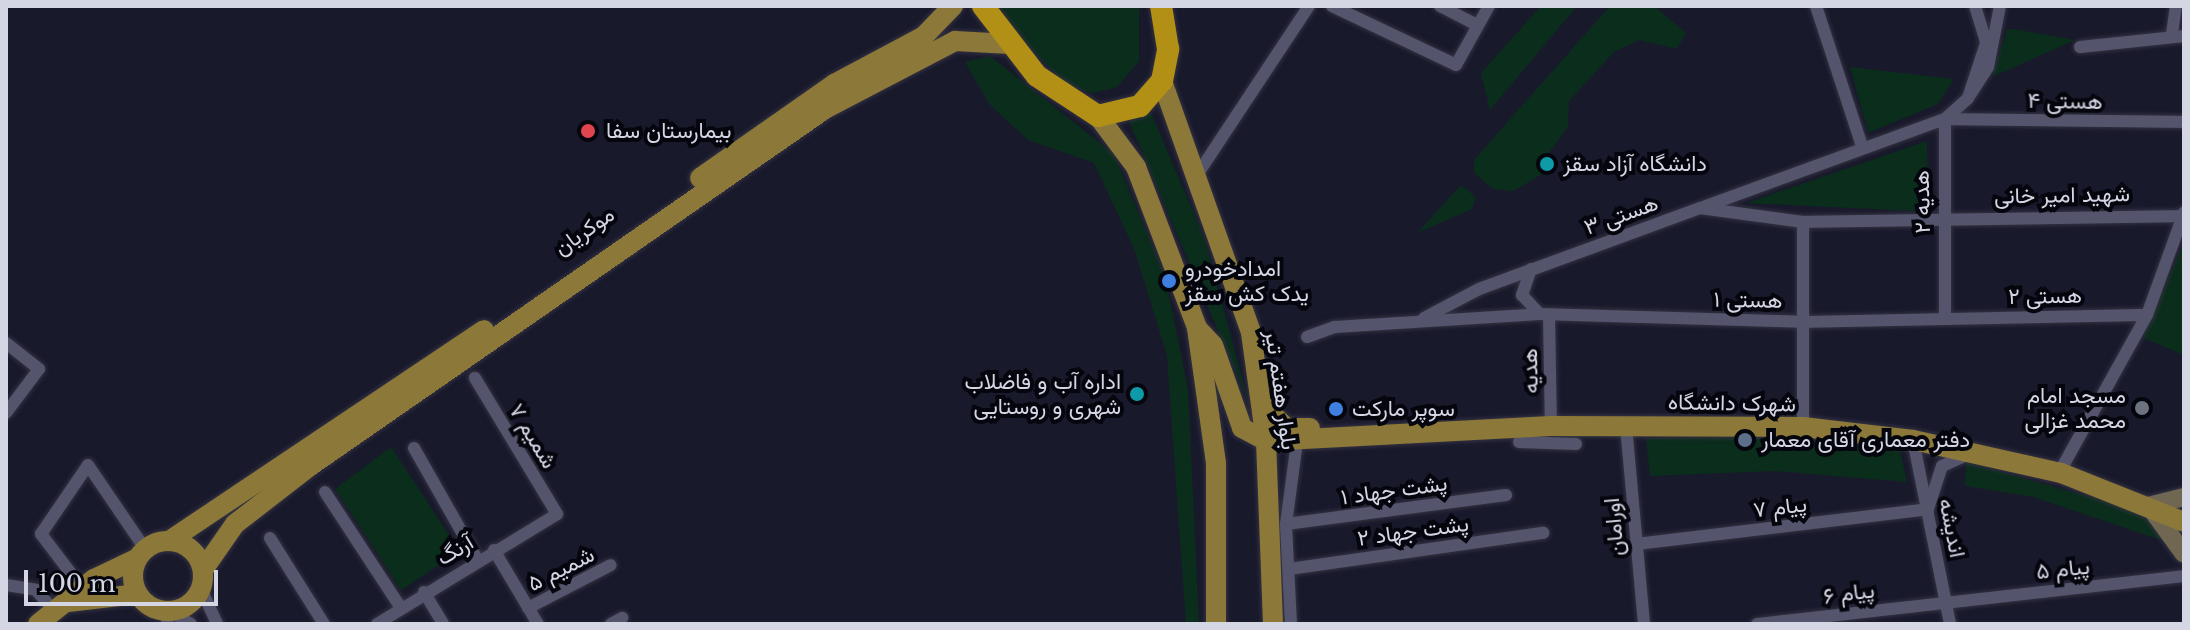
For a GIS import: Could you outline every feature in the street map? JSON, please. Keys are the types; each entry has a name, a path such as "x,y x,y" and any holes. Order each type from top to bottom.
{"highway":[{"path":"983,6 1010,44 1071,104 1098,116 1140,106 1162,81 1168,49 1161,6"}],"main road":[{"name":"موکریان","path":"169,541 242,496 834,84 924,36 953,6"},
{"path":"61,606 137,594 168,616 202,580 235,524 873,79 955,41 1010,44"},
{"name":"بلوار هفتم تیر","path":"1162,81 1251,333 1266,441 1273,624"},
{"path":"1098,116 1136,167 1197,328 1216,464 1216,624"},
{"path":"1197,328 1213,345 1242,428 1266,441"},
{"path":"1261,404 1287,428 1551,422 1802,422 2062,468"},
{"name":"شهرک دانشگاه","path":"1266,441 1304,441 1551,422 1626,426 1802,422 2062,468 2154,504 2184,522"},
{"path":"2154,504 2184,497"},
{"path":"2154,504 2184,512"},
{"path":"2154,504 2184,554"},
{"path":"61,606 141,554 169,541 191,549 202,580"},
{"path":"137,594 141,554"}],"street":[{"path":"1197,175 1309,6"},
{"path":"1332,6 1456,65 1489,6"},
{"path":"1440,6 1477,25"},
{"path":"1816,6 1862,146"},
{"path":"1968,98 1986,43 1975,6"},
{"path":"1700,208 1862,146 1945,119 1968,98 1988,67 2000,6"},
{"path":"2080,47 2178,35 2176,6"},
{"name":"هستی ۴","path":"1945,119 2184,122"},
{"name":"هدیه ۲","path":"1945,119 1945,317"},
{"name":"هستی ۳","path":"1422,320 1531,269 1700,208 1803,222 1943,217"},
{"path":"2062,468 2147,315 2183,215"},
{"name":"شهید امیر خانی","path":"1943,217 2183,215"},
{"path":"1802,422 1803,222"},
{"path":"1531,269 1522,295 1545,315"},
{"name":"هستی ۱","path":"1422,320 1545,315 1802,322 1945,317"},
{"name":"هدیه","path":"1545,315 1551,422"},
{"name":"هستی ۲","path":"1945,317 2147,315"},
{"path":"1307,337 1422,320"},
{"path":"6,343 39,369 6,413"},
{"name":"شمیم ۷","path":"475,378 557,514"},
{"name":"اورامان","path":"1626,426 1644,624"},
{"name":"اندیشه","path":"1913,440 1950,624"},
{"path":"1291,624 1286,524 1304,441"},
{"path":"1519,442 1576,444"},
{"path":"414,448 477,559"},
{"path":"1928,509 1942,466 1972,454"},
{"path":"61,606 41,534 88,465 141,554"},
{"path":"325,492 401,608"},
{"name":"پشت جهاد ۱","path":"1286,524 1506,495"},
{"name":"پیام ۷","path":"1636,544 1928,509"},
{"name":"آرنگ","path":"377,624 477,559 557,514"},
{"name":"پشت جهاد ۲","path":"1289,569 1543,533"},
{"path":"270,538 324,624"},
{"path":"494,550 538,624"},
{"name":"شمیم ۵","path":"528,608 611,565"},
{"name":"پیام ۵","path":"1946,602 2184,576"},
{"path":"202,580 217,624"},
{"path":"6,585 36,590 61,606"},
{"path":"424,592 443,624"},
{"name":"پیام ۶","path":"1757,624 1946,602"},
{"path":"168,616 191,624"}],"green space":[{"path":"1000,6 1139,6 1139,61 1117,87 1093,93 1069,87 1016,34"},
{"path":"1541,6 1577,6 1490,110 1481,73"},
{"path":"1610,6 1654,6 1686,33 1677,49 1639,40 1614,52 1569,101 1568,127 1545,158 1551,169 1513,191 1493,189 1474,173 1474,160"},
{"path":"2007,29 2014,29 2075,40 1992,77"},
{"path":"990,56 1114,154 1165,276 1188,389 1199,624 1186,624 1167,356 1135,251 1094,163 1028,140 990,105 965,62"},
{"path":"1850,67 1954,79 1938,104 1868,133"},
{"path":"1151,113 1204,237 1249,404 1129,121"},
{"path":"1927,141 1928,201 1913,211 1746,203"},
{"path":"1461,185 1476,197 1472,209 1417,233"},
{"path":"2184,242 2184,355 2143,338"},
{"path":"1735,436 1900,450 1907,482 1775,471 1650,476 1646,438"},
{"path":"391,447 460,551 401,590 335,489"},
{"path":"1966,462 2152,514 2170,543 2033,497 1965,486"}],"place":[{"name":"بیمارستان سفا","path":"588,131"},
{"name":"دانشگاه آزاد سقز","path":"1547,164"},
{"name":"امدادخودرو یدک کش سقز","path":"1169,281"},
{"name":"اداره آب و فاضلاب شهری و روستایی","path":"1137,394"},
{"name":"مسجد امام محمد غزالی","path":"2142,408"},
{"name":"سوپر مارکت","path":"1336,409"},
{"name":"دفتر معماری آقای معمار","path":"1745,440"}]}
